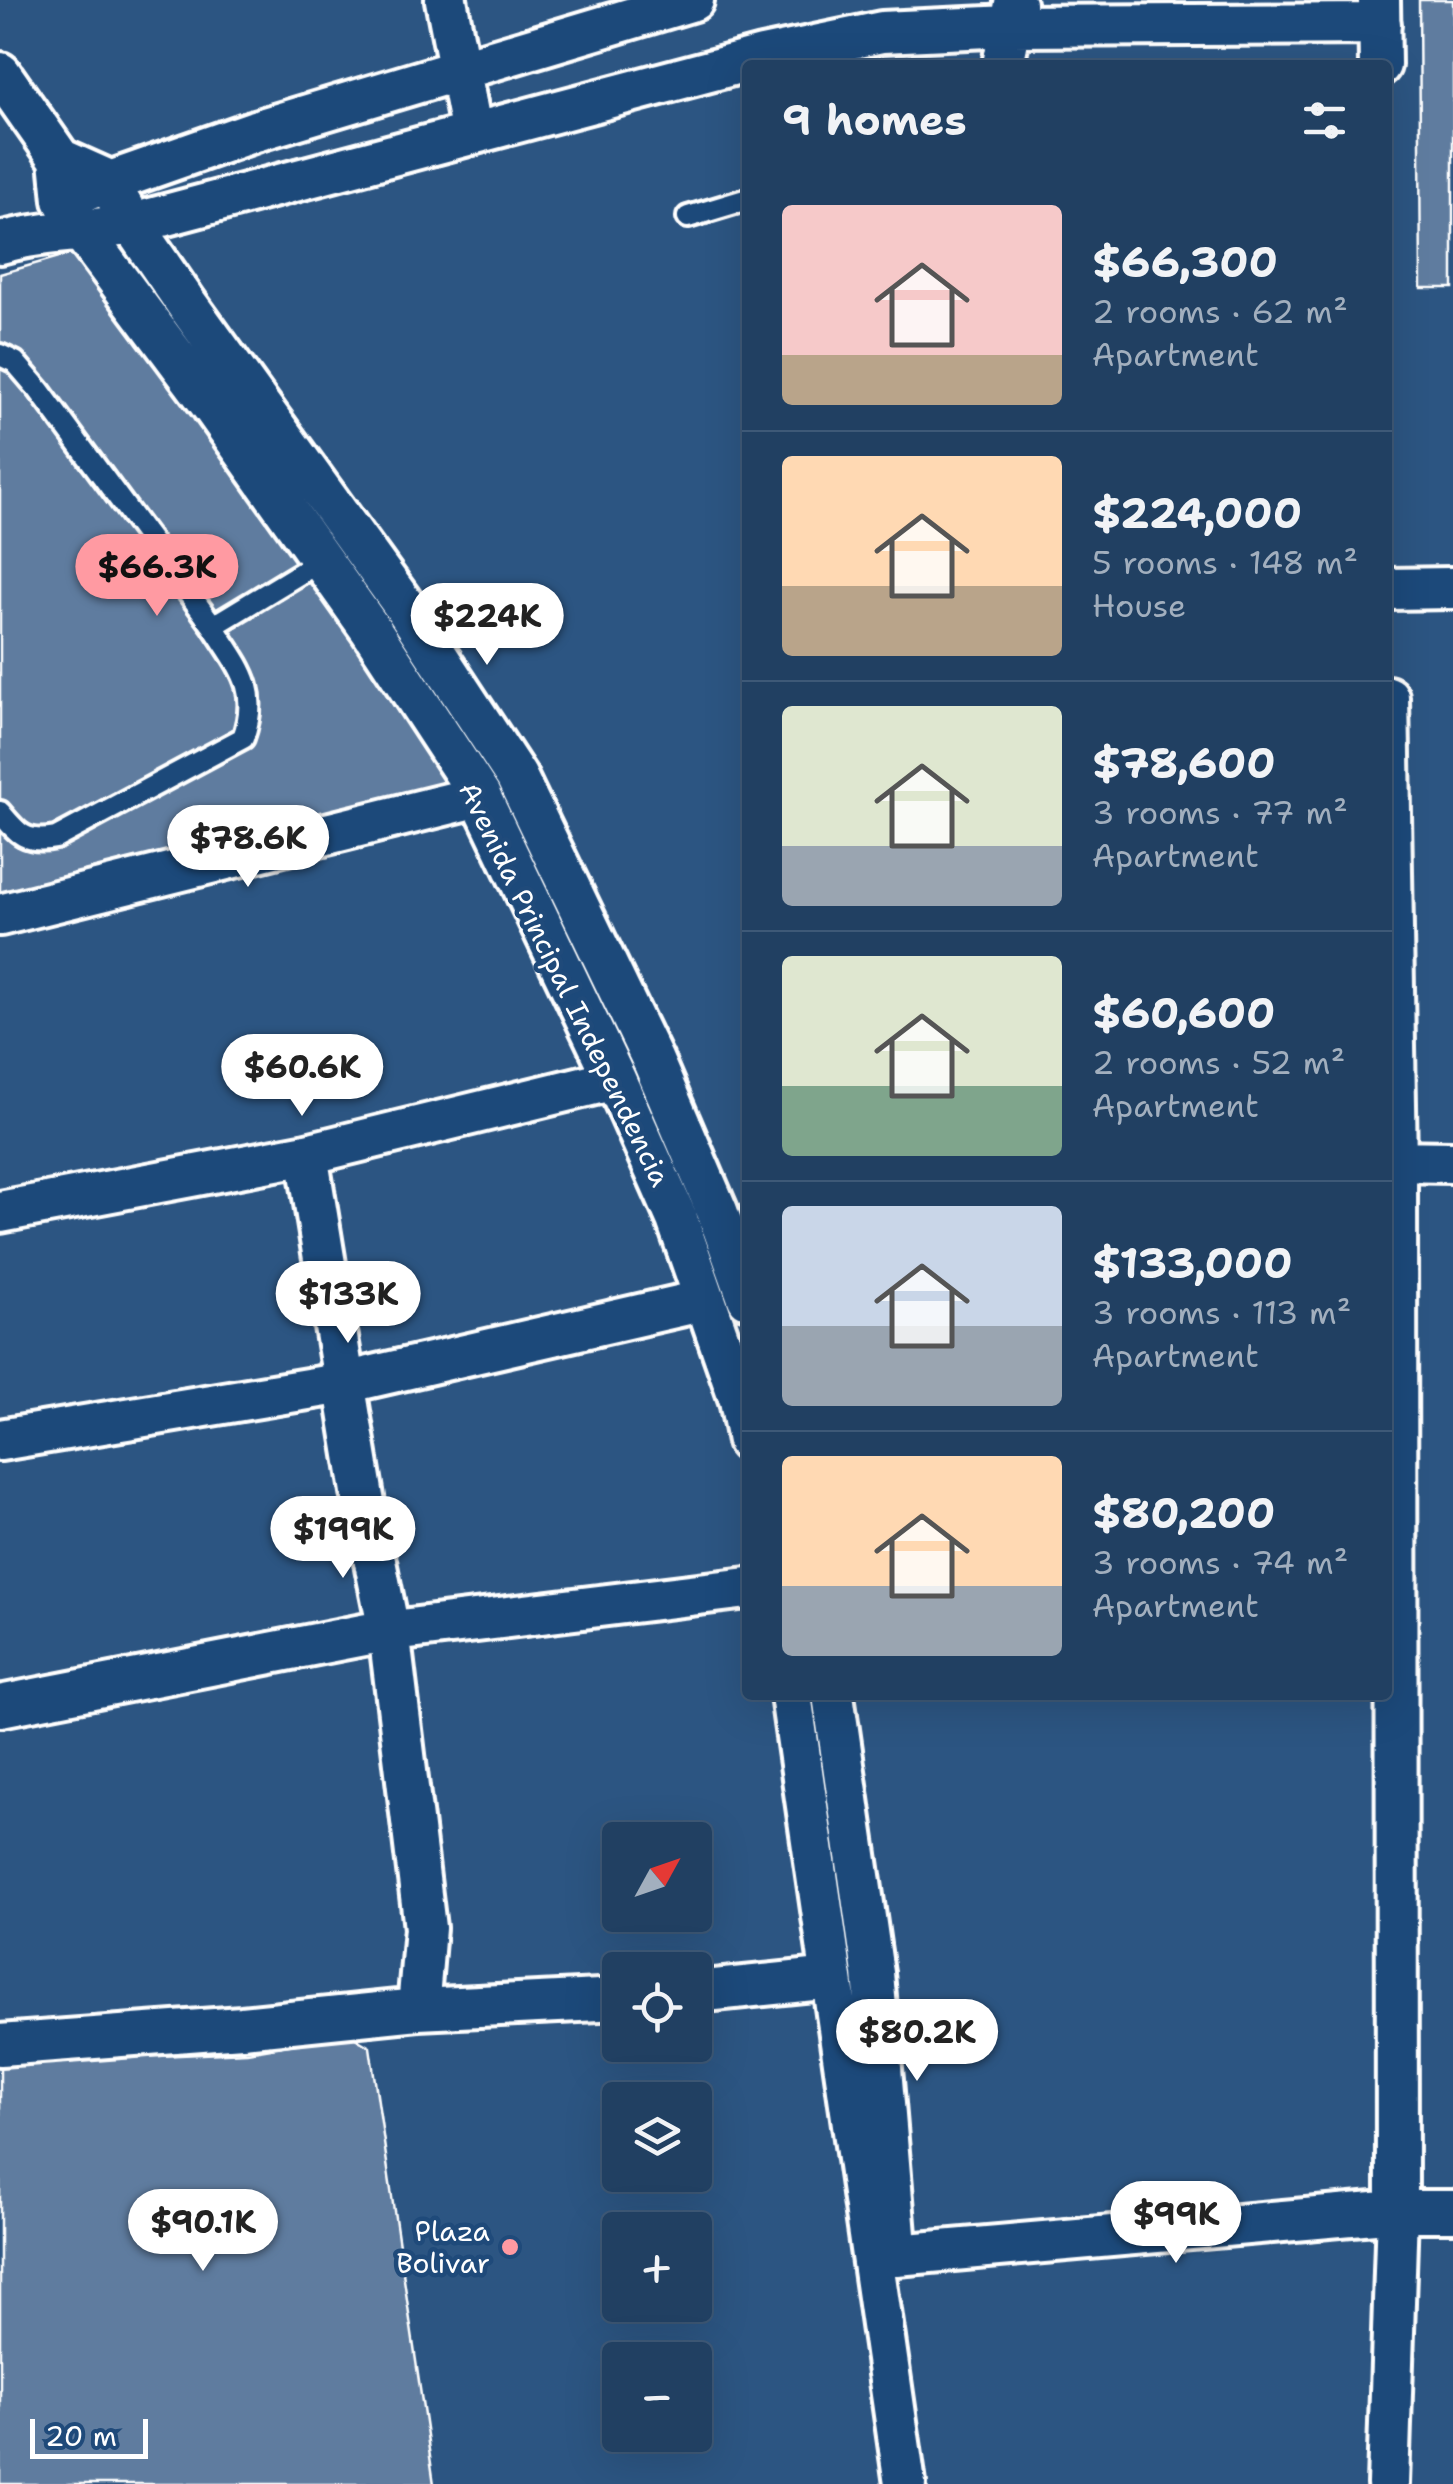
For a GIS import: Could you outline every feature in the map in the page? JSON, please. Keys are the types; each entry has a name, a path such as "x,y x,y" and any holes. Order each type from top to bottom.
{"street":[{"path":"446,0 472,134"},
{"path":"13,239 74,216 107,180 255,131 693,0"},
{"path":"754,60 882,32 1010,30 1380,12 1380,60"},
{"path":"74,216 132,224 742,63"},
{"path":"0,73 60,159 74,216"},
{"path":"60,159 107,180"},
{"name":"Avenida Principal Independencia","path":"107,180 132,224 405,607 516,776 652,1062 732,1208 742,1264"},
{"name":"Avenida Principal Independencia","path":"74,216 322,560 480,796 615,1078 677,1219 742,1410"},
{"path":"1392,589 1453,588"},
{"path":"0,915 480,796"},
{"path":"0,1212 307,1154 615,1078"},
{"path":"307,1154 389,1631 426,1928 418,2009"},
{"path":"1388,2484 1397,2211 1392,1162 1453,1162"},
{"path":"677,1219 732,1208"},
{"path":"0,1440 344,1383 705,1300"},
{"path":"0,1706 389,1631 742,1589"},
{"path":"792,1700 904,2484"},
{"path":"833,1700 873,1973 896,2256 929,2484"},
{"path":"712,1990 832,1978"},
{"path":"0,2045 418,2009 602,2000"},
{"path":"896,2256 1397,2211 1453,2212"}],"lane":[{"path":"688,217 742,202"},
{"path":"0,355 15,362 40,390 213,626 247,680 251,715 243,738 56,838 40,841 18,834 0,812"},
{"path":"213,626 322,560"}],"building":[{"path":"1419,0 1453,0 1453,288 1421,288"},
{"path":"80,251 211,428 456,788 0,899 0,274"},
{"path":"350,2035 370,2047 434,2484 0,2484 0,2063 247,2052"}],"place":[{"name":"Plaza Bolivar","path":"510,2247"}]}
